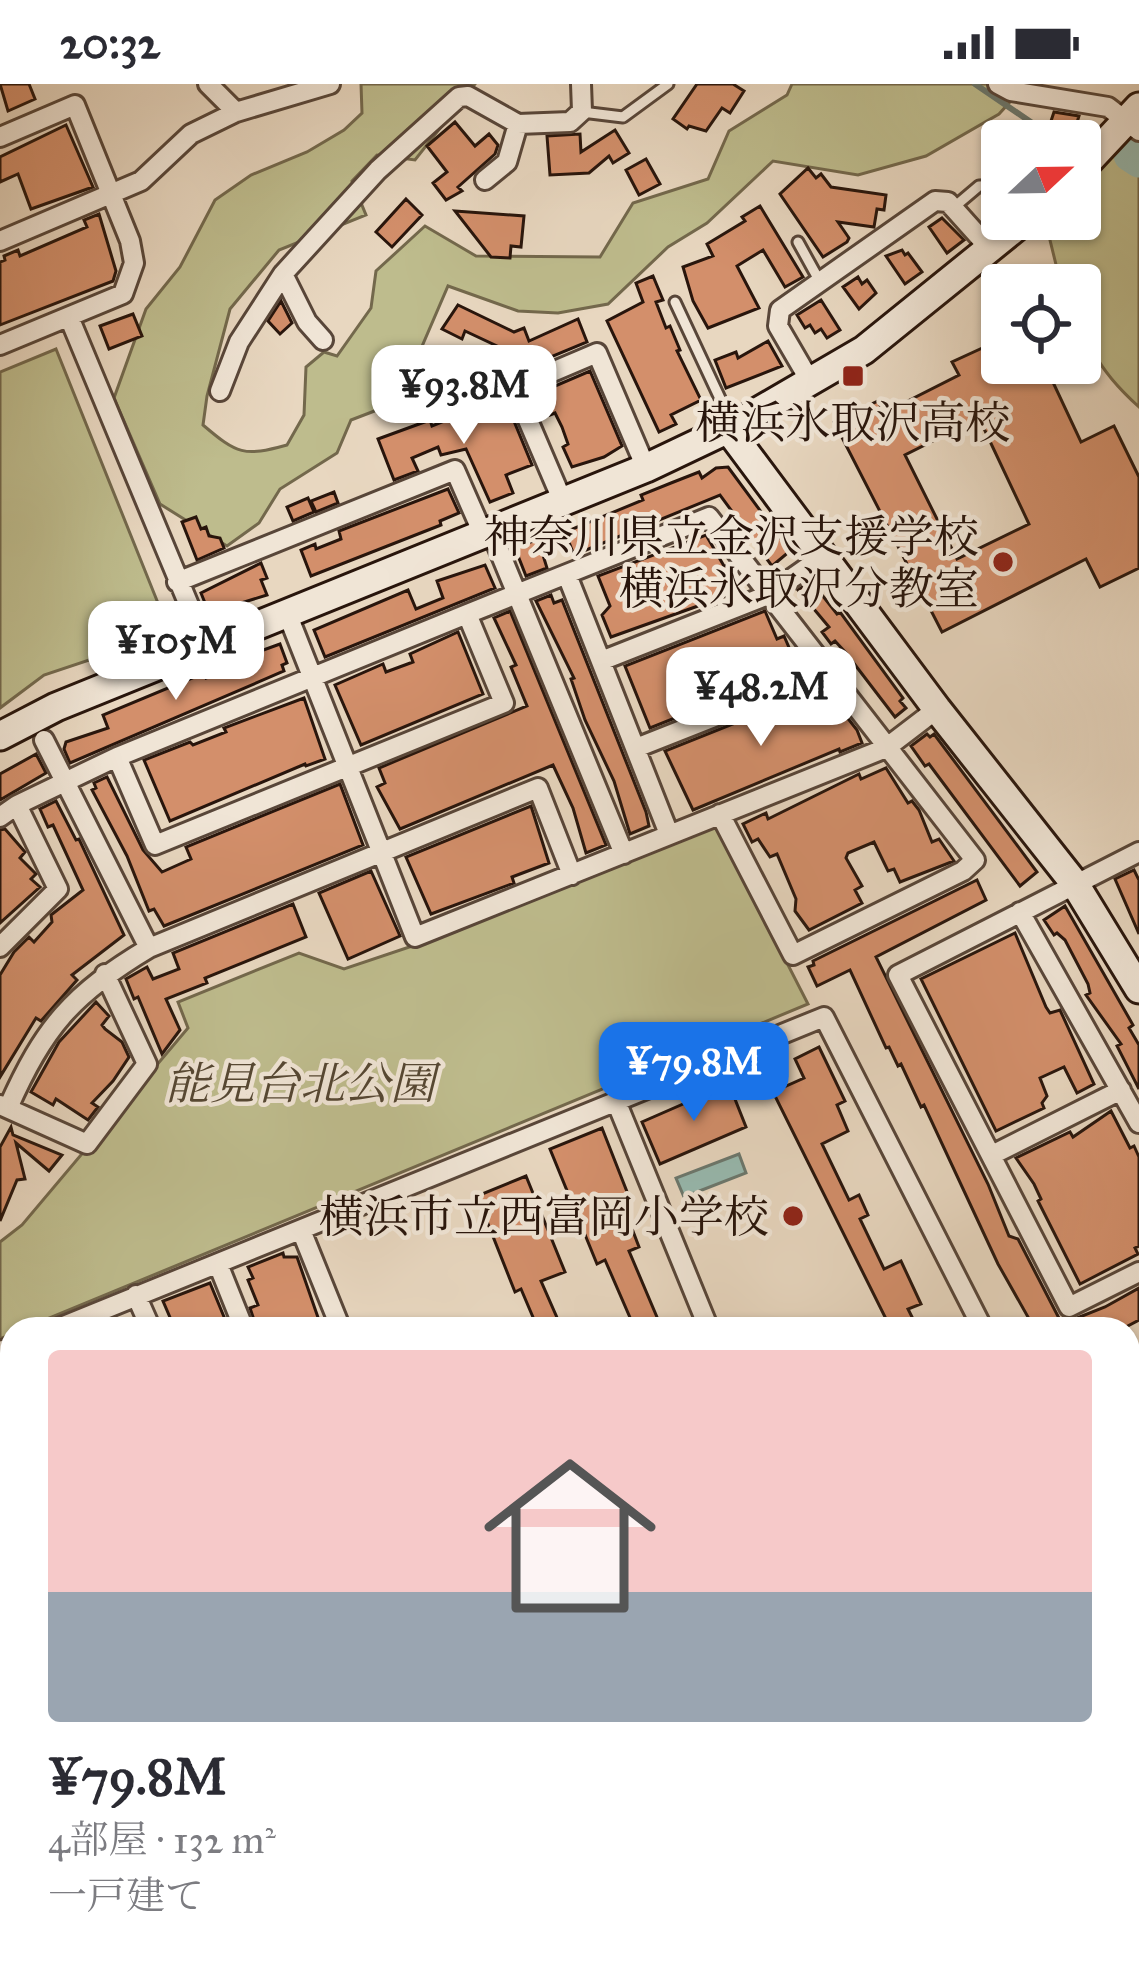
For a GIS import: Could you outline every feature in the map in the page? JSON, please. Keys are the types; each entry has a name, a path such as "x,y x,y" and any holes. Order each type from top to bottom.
{"street":[{"path":"208,84 236,112"},
{"path":"0,241 141,181 190,134 236,112 330,84"},
{"path":"220,391 238,342 283,274 378,170 449,102 468,96 518,124 570,122 582,111 581,84"},
{"path":"998,84 1027,94 1108,107 1135,120 1101,151"},
{"path":"0,137 75,105 134,263 122,294 0,345"},
{"path":"485,180 507,162 518,124"},
{"path":"810,381 778,326 779,310 935,200 948,202 992,250"},
{"path":"0,736 56,706 646,468 730,428 864,350 1003,240"},
{"path":"283,274 307,322 323,340"},
{"path":"69,317 206,646"},
{"path":"562,502 520,394 524,384 597,353 646,468"},
{"path":"730,428 937,709 1075,884 1139,989"},
{"path":"177,581 455,470 518,595 624,854"},
{"path":"0,817 117,757 709,517 975,860 963,871 793,956 720,814"},
{"path":"602,661 767,595 824,555"},
{"path":"566,575 669,834"},
{"path":"286,613 415,937 886,748 937,709"},
{"path":"117,757 155,845 504,703 466,614"},
{"path":"636,748 828,672"},
{"path":"44,740 148,948"},
{"path":"105,974 147,1064 87,1144 4,1107 57,1017 105,974 148,948 538,788 572,874"},
{"path":"0,947 58,889 17,805"},
{"path":"1139,852 898,975 1069,1307 1139,1272"},
{"path":"1020,912 1139,1123"},
{"path":"85,1317 824,1017 974,1317"},
{"path":"992,1155 1121,1090"},
{"path":"616,1101 704,1317"},
{"path":"301,1231 336,1317"},
{"path":"218,1264 239,1317"},
{"path":"136,1295 146,1317"}],"lane":[{"path":"582,111 622,116 668,84"},
{"path":"953,208 981,186"},
{"path":"798,242 820,282"},
{"path":"675,302 730,428"},
{"path":"475,370 520,394"}],"green space":[{"path":"361,84 475,84 415,160 377,155 352,181 366,215 279,250 230,309 203,425 242,450 287,445 304,415 306,367 324,352 337,356 371,308 376,271 425,226 476,256 600,257 633,203 708,179 729,131 787,95 792,84 1026,84 999,114 981,120 981,124 926,156 858,175 773,161 707,223 668,247 608,304 558,313 518,311 448,286 398,402 351,420 337,453 280,489 259,523 227,546 160,504 114,398 146,309 180,267 215,200 251,175 307,152 362,113"},
{"path":"1101,149 1133,165 1139,175 1139,407 1101,365 1101,264 1056,264 1050,240 1101,240"},
{"path":"56,349 170,633 44,675 0,708 0,372"},
{"name":"能見台北公園","path":"715,822 808,1004 52,1317 0,1317 0,1242 22,1225 188,1028 178,1002 299,953 344,969 454,932"}],"water":[{"path":"739,1154 746,1173 684,1197 676,1178"}],"building":[{"path":"0,84 29,84 35,99 8,111"},
{"path":"697,84 733,84 744,91 730,113 722,108 706,131 687,129 673,119"},
{"path":"1054,112 1079,116 1078,120 1051,120"},
{"path":"455,122 475,146 489,134 498,145 495,154 458,187 462,191 446,200 433,183 447,172 427,146"},
{"path":"66,125 93,187 31,209 18,174 0,182 0,157"},
{"path":"615,130 629,153 613,163 609,156 589,173 550,175 547,136 580,134 581,152"},
{"path":"646,159 660,184 639,195 626,170"},
{"path":"808,168 816,178 821,174 831,187 886,195 874,227 838,222 849,238 823,257 780,194"},
{"path":"406,199 422,215 392,247 376,232"},
{"path":"760,206 803,277 785,287 763,250 737,266 759,308 708,328 693,301 683,267 713,256 707,244"},
{"path":"455,211 524,216 521,247 511,246 510,258 491,257"},
{"path":"99,214 116,271 113,281 0,325 0,262 4,256 18,250 20,256 87,227 84,220"},
{"path":"942,218 964,240 947,253 929,227"},
{"path":"902,250 922,272 905,284 886,256"},
{"path":"653,276 663,300 656,302 666,328 670,326 701,400 671,415 676,424 659,432 607,321 643,302 636,283"},
{"path":"858,277 862,284 867,280 876,293 859,309 843,287"},
{"path":"821,300 840,330 827,338 821,329 815,333 810,325 805,328 797,315"},
{"path":"281,301 292,323 280,334 268,321"},
{"path":"458,305 514,332 524,328 529,341 578,319 587,342 522,369 512,353 465,331 462,339 442,329"},
{"path":"133,314 142,336 109,349 100,326"},
{"path":"768,341 782,366 726,388 715,360 736,352 738,358"},
{"path":"981,349 981,384 1054,384 1081,442 1114,426 1139,477 1139,568 1100,587 1086,559 942,632 834,422 878,401 884,413 959,375 952,362","holes":["979,418 1029,524 957,559 905,455"]},
{"path":"429,355 443,363 440,369 465,381 477,394 471,407 415,379"},
{"path":"590,371 622,446 572,467 563,447 568,444 562,427 542,396"},
{"path":"507,404 532,465 506,475 513,493 490,502 466,449 441,455 438,447 412,458 418,471 394,480 378,439 469,411 464,421"},
{"path":"728,467 790,551 772,566 720,495 574,555 565,532 643,500 641,495 671,483"},
{"path":"448,489 459,513 440,521 441,525 311,576 301,550 341,539 339,531"},
{"path":"334,492 338,503 316,512 311,501"},
{"path":"308,498 314,512 293,521 287,507"},
{"path":"196,517 201,529 206,527 209,536 220,538 224,548 197,560 182,522"},
{"path":"706,535 724,566 730,566 740,591 611,637 602,615 610,606 598,576"},
{"path":"538,539 547,568 526,576 515,548"},
{"path":"261,563 267,595 209,613 201,593"},
{"path":"485,565 495,588 325,657 314,630 408,590 416,609 443,598 437,581"},
{"path":"811,581 840,612 903,698 900,701 906,708 895,717 846,653 822,632 829,627 798,590"},
{"path":"551,595 554,603 562,600 646,812 649,826 630,834 614,781 585,720 574,678 536,601"},
{"path":"510,611 606,845 586,853 573,808 553,765 400,829 377,787 385,783 379,768 527,706 511,667 516,665 494,618"},
{"path":"765,611 777,639 784,636 797,666 727,688 730,696 650,728 625,666"},
{"path":"458,632 483,694 361,745 335,685 383,664 386,672 413,662 410,654"},
{"path":"280,644 287,663 282,665 284,671 70,763 66,742 108,728 103,715 204,673 206,678 257,659 255,653"},
{"path":"825,689 862,743 693,810 665,751 750,717 754,726 782,715 778,706"},
{"path":"304,698 325,759 170,821 144,760 190,742 193,745"},
{"path":"934,734 1037,872 1020,886 911,746"},
{"path":"36,754 46,773 0,800 0,774"},
{"path":"886,768 908,803 912,801 919,810 932,842 939,839 954,861 900,882 894,869 888,871 874,842 848,853 846,858 862,886 855,890 862,903 809,930 795,911 796,899 777,854 770,857 758,839 752,842 743,824 766,813 768,819 859,774 861,779"},
{"path":"107,777 143,850 162,872 191,859 186,847 340,784 363,845 164,926 154,909 149,911 92,790 94,783"},
{"path":"56,801 124,935 72,975 77,980 41,1021 36,1018 0,1077 0,975 14,952 29,937 34,942 52,922 51,915 83,890 53,825 48,827 40,809"},
{"path":"531,806 549,863 512,877 514,883 431,914 406,857"},
{"path":"5,829 25,852 20,858 36,874 31,879 40,887 0,923 0,830"},
{"path":"1134,870 1139,880 1139,934 1115,879"},
{"path":"371,871 400,936 348,959 319,893"},
{"path":"977,880 986,900 876,957 1009,1236 1018,1239 1058,1317 1028,1317 924,1105 921,1107 901,1064 886,1048 850,970 817,986 808,967"},
{"path":"293,904 306,937 166,999 180,1030 162,1054 126,979 147,967 153,979 179,969 173,953"},
{"path":"1065,906 1133,1025 1129,1028 1139,1045 1139,1089 1117,1046 1121,1044 1086,995 1088,984 1065,940 1054,935 1044,920"},
{"path":"1015,933 1046,1007 1050,1013 1060,1010 1094,1084 1077,1093 1064,1067 1040,1078 1047,1096 1044,1108 996,1131 921,979"},
{"path":"96,1002 109,1016 102,1025 122,1042 129,1057 92,1103 98,1107 88,1120 56,1099 53,1105 31,1092 59,1042"},
{"path":"819,1047 845,1101 837,1105 848,1131 822,1144 849,1200 859,1195 868,1215 860,1219 884,1269 901,1261 921,1304 908,1309 912,1317 885,1317 773,1092 804,1078 795,1059"},
{"path":"729,1084 746,1127 660,1164 642,1122"},
{"path":"1111,1111 1139,1157 1138,1254 1080,1284 1034,1184 1016,1158 1070,1132 1073,1137"},
{"path":"11,1127 13,1135 62,1155 49,1171 16,1143 25,1179 17,1180 0,1221 0,1147"},
{"path":"602,1128 631,1202 623,1205 639,1247 629,1251 657,1317 630,1317 605,1260 597,1264 550,1149"},
{"path":"526,1176 565,1272 541,1281 557,1317 533,1317 521,1289 515,1292 477,1196"},
{"path":"283,1253 297,1257 318,1317 253,1317 250,1308 258,1305 248,1267"},
{"path":"210,1283 224,1317 170,1317 163,1301"},
{"path":"1139,1288 1139,1317 1080,1317 1105,1307"}],"waterway":[{"path":"975,84 1028,120"},
{"path":"1130,155 1139,161"}],"place":[{"name":"横浜氷取沢高校","path":"853,376"},
{"name":"神奈川県立金沢支援学校 横浜氷取沢分教室","path":"1003,562"},
{"name":"横浜市立西富岡小学校","path":"793,1216"}]}
